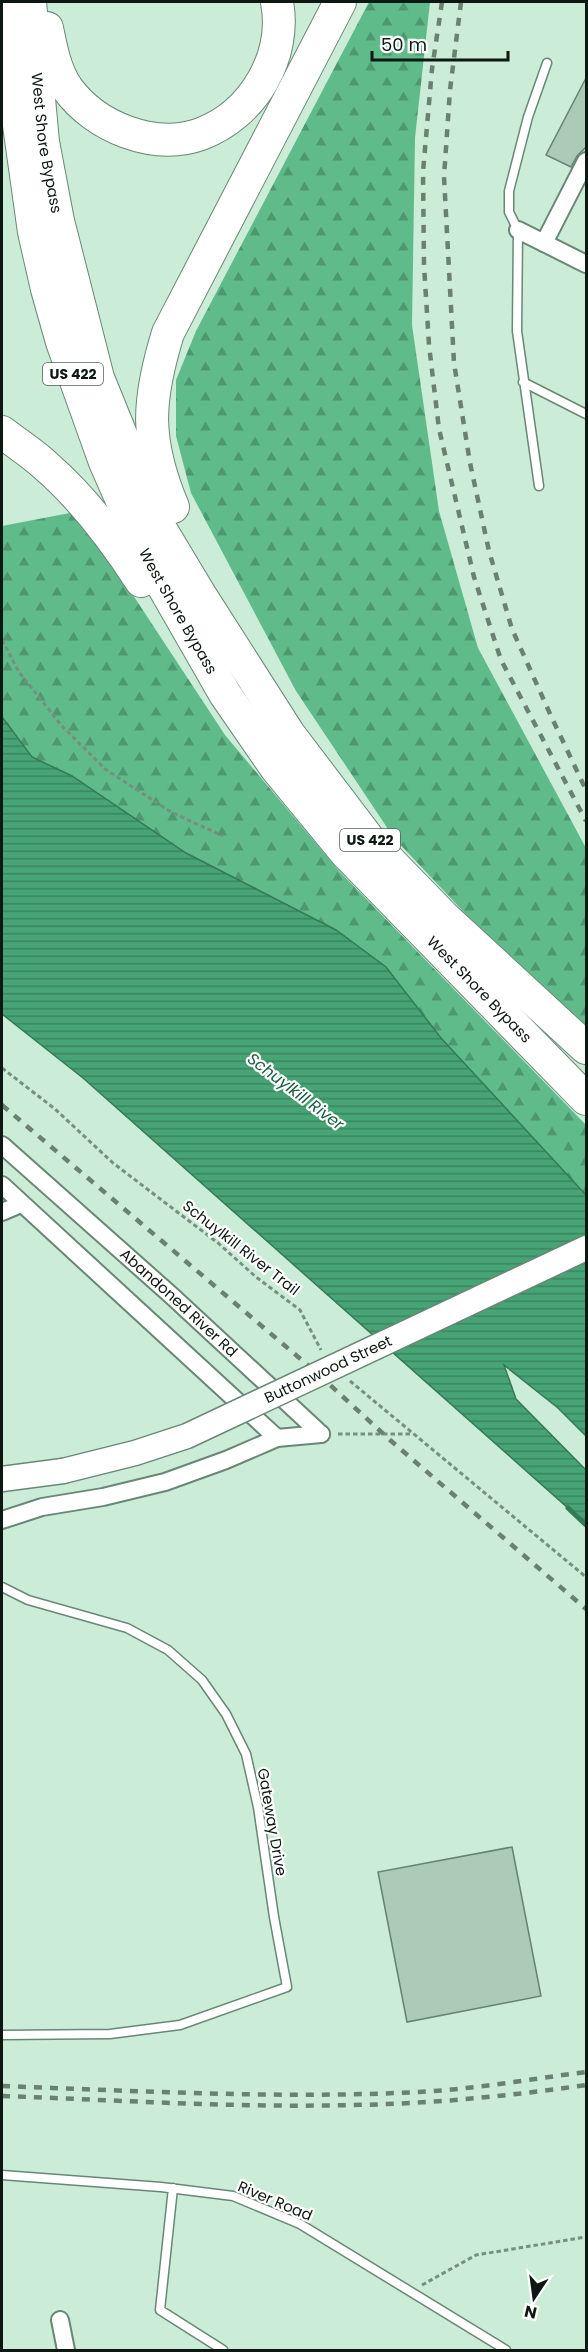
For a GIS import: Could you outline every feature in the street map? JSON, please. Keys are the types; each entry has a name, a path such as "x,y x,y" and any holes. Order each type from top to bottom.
{"highway":[{"name":"West Shore Bypass","path":"8,2 9,42 34,232 62,342 105,462 147,558 217,681 276,768 346,853 586,1099"},
{"name":"West Shore Bypass","path":"30,2 44,142 58,221 98,378 158,523 199,593 289,734 371,842 444,917 586,1048"},
{"path":"41,2 53,57 67,88 91,113 110,125 158,139 200,134 234,115 244,105 261,84 275,54 279,22 277,2"},
{"path":"199,593 185,536 160,476 155,452 152,410 158,366 168,333 340,2"},
{"path":"2,97 9,42"},
{"path":"2,432 44,464 81,500 121,549 183,643 217,681"}],"street":[{"path":"544,243 586,161"},
{"path":"518,230 586,264"},
{"name":"Abandoned River Rd","path":"2,1145 321,1434"},
{"path":"2,1185 277,1438"},
{"path":"2,1212 21,1204"},
{"name":"Buttonwood Street","path":"5,1475 63,1470 135,1453 187,1436 586,1248"},
{"path":"2,1520 42,1507 103,1497 165,1482 226,1460 277,1438 321,1434"},
{"path":"60,2320 66,2350"}],"lane":[{"path":"539,486 517,331 518,230 509,212 508,191 528,117 547,63"},
{"path":"523,382 586,414"},
{"name":"Gateway Drive","path":"2,1587 28,1600 127,1628 168,1650 202,1680 226,1714 246,1754 258,1807 287,1988 180,2025 110,2034 2,2035"},
{"name":"River Road","path":"2,2175 173,2188 232,2196 300,2224 506,2350"},
{"path":"173,2188 160,2310 223,2350"}],"path":[{"path":"2,640 19,672 61,725 105,769 171,812 222,836"},
{"name":"Schuylkill River Trail","path":"2,1068 55,1109 113,1163 300,1310 318,1347 325,1355"},
{"path":"348,1379 586,1577"},
{"path":"321,1434 414,1434"},
{"path":"410,2292 476,2255 586,2237"}],"green space":[{"path":"369,2 430,2 415,138 412,325 439,511 478,648 586,848 586,1030 511,962 394,838 296,691 191,493 176,436 176,380 196,331"},
{"path":"75,512 102,548 225,735 340,872 586,1125 586,1195 441,1038 386,967 336,930 186,853 72,776 32,757 2,717 2,526"}],"water":[{"name":"Schuylkill River","path":"2,717 32,757 72,776 186,853 336,930 386,967 441,1038 586,1195 586,1436 558,1408 504,1365 516,1399 586,1470 586,1524 83,1078 2,1014"}],"building":[{"path":"586,78 586,147 571,167 546,155"},
{"path":"512,1847 541,1996 407,2022 378,1872"}],"waterway":[{"path":"568,1508 586,1525"}],"railway":[{"path":"442,2 432,69 423,172 424,265 429,345 439,429 474,577 501,660 586,821"},
{"path":"461,2 450,90 444,177 454,363 470,463 489,551 512,629 586,790"},
{"path":"2,1105 317,1373 390,1440 586,1609"},
{"path":"2,2086 210,2094 367,2094 461,2089 586,2072"},
{"path":"2,2096 220,2105 307,2106 469,2099 586,2085"}]}
